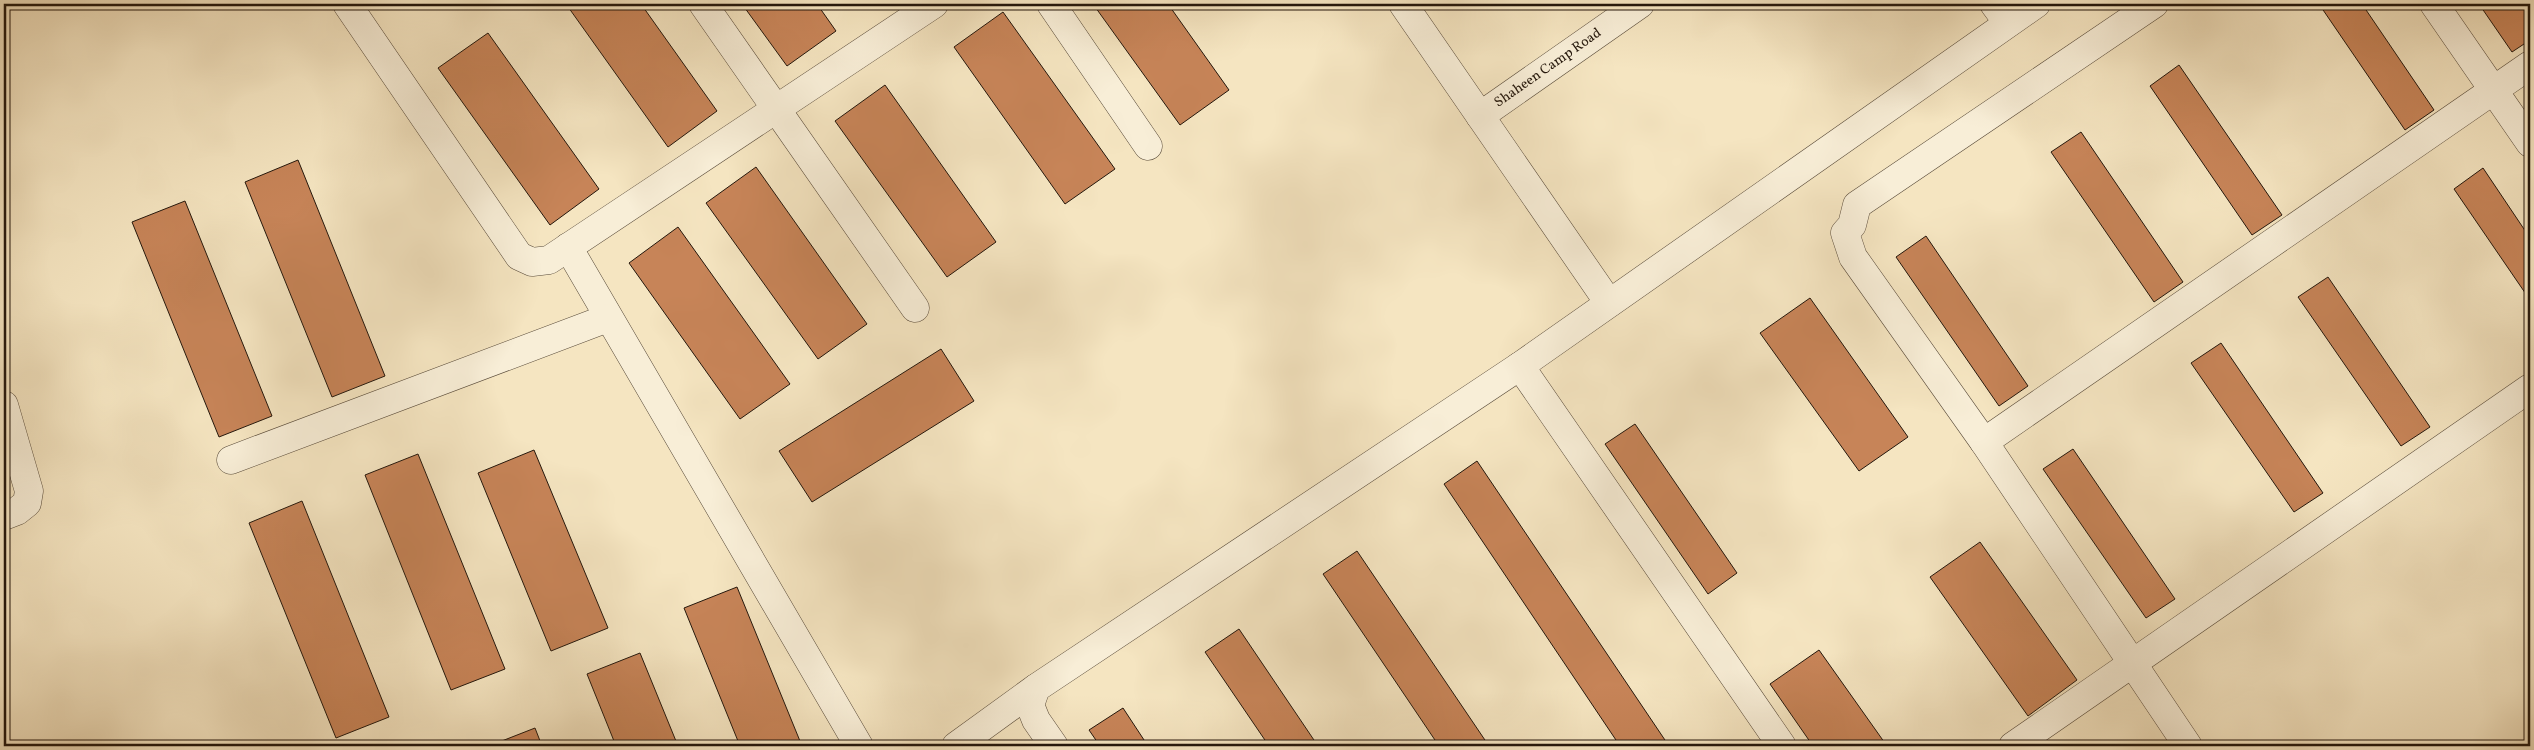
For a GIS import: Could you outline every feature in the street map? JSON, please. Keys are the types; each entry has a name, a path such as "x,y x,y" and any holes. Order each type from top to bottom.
{"street":[{"path":"347,4 519,256 532,262 549,260 777,106 934,4"},
{"path":"703,4 777,106 915,308"},
{"path":"1051,4 1148,146"},
{"path":"1403,4 1609,304"},
{"name":"Shaheen Camp Road","path":"1480,116 1640,4"},
{"path":"956,746 1036,688 1520,366 1609,304 2001,14 2036,4"},
{"path":"2154,4 1857,205 1852,225 1845,233 1853,257 1984,442 2188,746"},
{"path":"2434,4 2530,143"},
{"path":"1984,442 2530,64"},
{"path":"568,247 859,746"},
{"path":"231,460 608,318"},
{"path":"1520,366 1782,746"},
{"path":"2013,746 2133,665 2530,388"},
{"path":"4,405 29,491 27,502 17,511 4,516"},
{"path":"1036,688 1030,705 1036,720 1054,746"}],"building":[{"path":"566,4 641,4 717,111 668,147"},
{"path":"742,4 817,4 836,31 787,66"},
{"path":"1093,4 1168,4 1229,90 1180,125"},
{"path":"2319,4 2362,4 2434,110 2405,130"},
{"path":"2479,4 2522,4 2530,15 2530,40 2512,52"},
{"path":"1003,12 1115,169 1065,204 954,47"},
{"path":"488,33 599,189 550,225 438,68"},
{"path":"2179,65 2282,215 2252,235 2150,86"},
{"path":"885,85 996,242 947,277 835,121"},
{"path":"2081,132 2183,282 2154,302 2051,152"},
{"path":"298,160 385,376 332,397 245,182"},
{"path":"756,167 867,324 818,359 706,203"},
{"path":"2483,168 2530,238 2530,300 2454,189"},
{"path":"185,201 272,416 219,437 132,222"},
{"path":"678,227 790,384 740,419 629,263"},
{"path":"1926,236 2028,386 1999,406 1896,257"},
{"path":"2328,277 2430,427 2401,446 2298,297"},
{"path":"1810,298 1908,437 1859,471 1760,333"},
{"path":"2221,343 2323,493 2294,512 2191,363"},
{"path":"941,349 974,401 812,502 779,451"},
{"path":"1635,424 1737,573 1708,594 1605,444"},
{"path":"2073,449 2175,599 2146,618 2043,469"},
{"path":"534,450 608,628 551,651 478,473"},
{"path":"418,454 505,669 451,690 365,475"},
{"path":"1477,461 1669,746 1620,746 1444,484"},
{"path":"302,501 389,717 336,738 249,523"},
{"path":"1980,542 2077,680 2028,716 1930,577"},
{"path":"1357,551 1489,746 1439,746 1323,574"},
{"path":"737,587 802,746 740,746 684,608"},
{"path":"1239,629 1318,746 1269,746 1205,652"},
{"path":"1819,650 1887,746 1813,746 1770,684"},
{"path":"640,653 678,746 616,746 587,674"},
{"path":"1123,708 1148,746 1100,746 1089,730"},
{"path":"535,728 542,746 489,746"}]}
